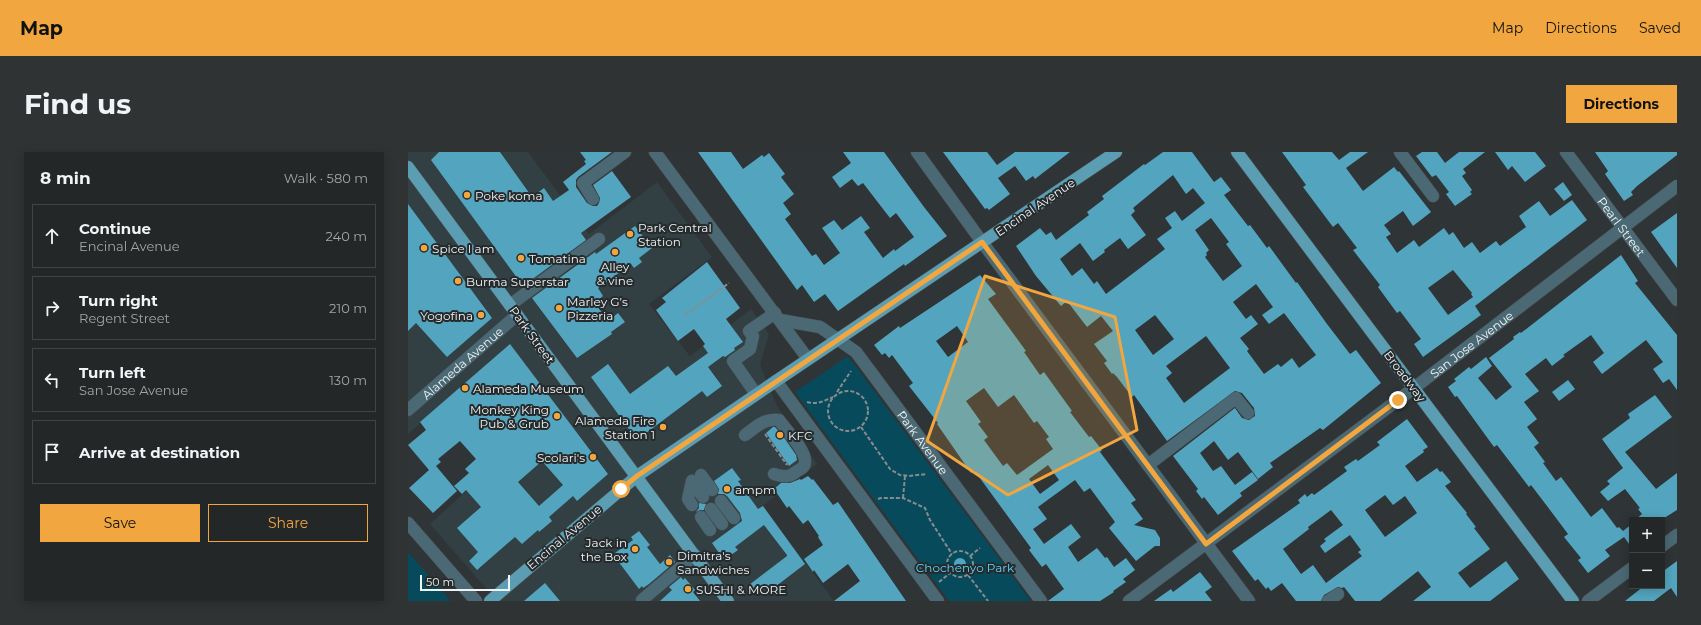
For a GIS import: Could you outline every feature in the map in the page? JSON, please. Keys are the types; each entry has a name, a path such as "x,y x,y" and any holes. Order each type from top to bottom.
{"main road":[{"name":"Encinal Avenue","path":"490,601 637,476 756,394 1116,152"},
{"name":"Broadway","path":"1238,152 1573,601"},
{"name":"Park Street","path":"408,167 728,601"}],"street":[{"path":"593,199 583,183 625,152"},
{"path":"655,152 808,359"},
{"path":"917,152 982,242 1249,601"},
{"path":"1400,152 1433,196"},
{"name":"Pearl Street","path":"1566,152 1677,300"},
{"name":"San Jose Avenue","path":"1129,601 1414,388 1677,186"},
{"path":"510,305 599,239"},
{"name":"Alameda Avenue","path":"408,410 517,315"},
{"path":"756,394 733,361 750,349 753,336 749,332 777,317"},
{"name":"Park Avenue","path":"777,317 820,327 856,352 1041,601"},
{"path":"776,381 938,601"},
{"path":"1148,465 1236,398 1248,414"},
{"path":"745,435 766,420 779,420 803,453 805,463 803,467 793,474 785,477 774,474"},
{"path":"692,505 688,499 692,481 708,493 701,475"},
{"path":"722,524 716,505 734,518"},
{"path":"701,516 710,530"},
{"path":"408,523 476,601"},
{"path":"1665,544 1677,535"},
{"path":"642,600 695,555"},
{"path":"1588,601 1629,570"}],"path":[{"path":"685,314 729,283"},
{"path":"804,401 813,404 820,403 835,396 843,391 850,390 856,392 866,401 868,407 866,420 861,427 850,431 843,431 831,422 828,411 829,404 835,396 851,371"},
{"path":"828,425 831,422"},
{"path":"758,425 793,474"},
{"path":"861,427 890,469 900,475 905,476 925,476 927,474"},
{"path":"903,498 905,476"},
{"path":"877,499 903,498 925,508 930,520 952,554"},
{"path":"970,556 980,548"},
{"path":"962,551 970,556 973,566 968,575 959,577 950,573 947,563 952,554 962,551"},
{"path":"938,583 950,573"},
{"path":"968,575 988,601"}],"highlighted area":[{"path":"985,276 1115,317 1137,430 1008,495 927,441"}],"shaded area":[{"path":"408,152 528,152 589,234 657,182 712,257 649,304 690,356 751,309 769,334 760,365 777,406 817,464 763,506 834,601 497,601 430,524 487,472 434,411 408,434"}],"green space":[{"name":"Chochenyo Park","path":"848,356 1031,601 949,601 795,392"},
{"path":"408,552 451,601 408,601"}],"building":[{"path":"439,152 500,152 532,197 544,188 553,201 569,190 563,182 586,164 584,161 586,160 580,152 612,152 578,177 576,180 576,187 587,203 597,206 600,198 593,185 612,171 631,197 581,233 586,240 523,286 431,160"},
{"path":"698,152 731,152 743,169 762,155 764,157 769,153 785,174 781,177 794,194 783,203 791,214 785,219 812,256 816,254 824,265 840,253 822,228 834,220 842,230 861,216 870,228 864,232 883,258 894,249 895,251 914,237 896,213 890,218 863,183 858,186 852,179 840,188 832,177 851,163 843,152 884,152 947,236 905,266 904,264 838,311 825,294 814,302 802,285 797,290"},
{"path":"943,152 987,152 997,165 1015,152 1070,152 1035,179 1033,176 1026,181 1015,166 998,178 1010,194 989,210 987,208 985,209"},
{"path":"1163,152 1192,152 1214,182 1221,177 1231,190 1224,195 1248,226 1250,225 1267,248 1269,246 1350,354 1356,350 1381,383 1323,430 1320,428 1270,463 1273,467 1258,479 1238,452 1228,460 1214,441 1200,453 1213,471 1221,466 1235,485 1252,472 1258,480 1240,493 1242,496 1218,515 1204,497 1202,499 1196,491 1198,489 1173,456 1235,408 1242,418 1249,420 1255,416 1254,408 1242,393 1235,391 1167,441 1134,395 1132,397 1117,377 1113,373 1112,374 1104,363 1107,361 1094,344 1113,331 1101,316 1087,327 1067,301 1061,306 1036,276 1016,246 1040,228 1046,235 1051,232 1056,240 1089,215 1087,212 1104,199 1102,196 1144,164 1145,165","holes":["1173,175 1186,194 1193,188 1205,203 1182,221 1175,211 1165,218 1172,228 1157,239 1165,249 1106,294 1097,281 1094,284 1082,268 1072,276 1060,259 1080,243 1093,261 1105,252 1104,250 1120,238 1128,249 1146,235 1131,215 1135,211 1133,208","1211,218 1229,242 1226,244 1242,266 1223,281 1205,257 1209,250 1195,230","1256,284 1273,307 1262,315 1269,324 1284,313 1316,355 1299,368 1292,358 1281,367 1278,364 1264,374 1247,351 1249,349 1240,338 1258,324 1251,315 1246,319 1233,302","1155,315 1174,339 1153,355 1135,330","1206,336 1230,368 1184,403 1166,378 1172,373 1166,366"]},
{"path":"1282,152 1332,152 1339,160 1350,152 1368,152 1346,168 1363,191 1394,167 1398,172 1399,171 1431,212 1413,226 1403,211 1384,225 1391,234 1386,237 1397,253 1414,240 1419,247 1444,228 1449,235 1453,232 1464,248 1472,242 1480,253 1496,241 1500,246 1526,227 1519,216 1539,201 1550,216 1572,200 1587,220 1475,306 1481,315 1423,357 1414,344 1421,339 1400,311 1397,313 1378,287 1380,285 1353,250 1357,248 1338,223 1333,227 1303,187 1306,185","holes":["1453,270 1472,293 1471,294 1473,297 1448,315 1428,288"]},
{"path":"1422,152 1437,152 1445,163 1459,152 1485,152 1463,169 1466,173 1462,176 1472,190 1470,192 1472,194 1455,206 1446,194 1449,192 1436,175 1432,177 1416,156"},
{"path":"1495,152 1535,152 1546,166 1525,182 1512,166 1508,170"},
{"path":"1595,152 1677,152 1677,155 1637,186 1631,192 1633,195 1624,201 1605,174 1608,171"},
{"path":"1563,182 1572,195 1564,201 1554,189"},
{"path":"408,204 492,318 447,357 416,323 408,331"},
{"path":"1677,213 1677,268 1651,232"},
{"path":"635,226 652,248 639,258 642,262 634,268 631,264 598,288 603,296 595,303 608,321 618,313 625,322 611,332 612,334 577,358 532,298 595,252 596,254"},
{"path":"1621,255 1638,281 1635,283 1677,335 1677,390 1669,379 1663,383 1653,369 1663,362 1646,340 1602,374 1593,362 1604,353 1591,335 1563,355 1565,356 1552,366 1546,358 1525,374 1539,391 1524,402 1537,419 1527,427 1539,443 1534,447 1545,462 1543,463 1556,481 1561,477 1591,517 1602,508 1617,528 1619,527 1623,531 1629,526 1629,544 1624,537 1605,550 1610,556 1588,573 1578,560 1581,558 1564,537 1568,534 1547,506 1531,485 1529,487 1497,445 1494,447 1457,396 1455,397 1448,387 1456,381 1454,379 1469,367 1471,369 1486,357 1492,366 1478,378 1496,400 1512,387 1489,358 1514,339 1513,337 1520,332 1521,333"},
{"path":"707,262 740,308 726,319 743,342 734,348 735,350 725,357 723,356 708,367 722,386 707,397 702,391 637,440 591,377 608,364 630,394 668,366 676,376 708,353 703,346 705,344 694,329 678,341 656,310 666,302 662,298"},
{"path":"980,275 996,294 988,299 1026,351 1024,352 1040,375 1044,372 1072,411 1070,412 1089,437 1091,436 1102,450 1100,452 1136,500 1131,503 1143,519 1134,525 1155,530 1160,538 1160,546 1155,546 1136,561 1109,528 1115,522 1090,488 1084,492 1075,480 1038,507 1047,519 1033,529 1044,544 1071,524 1081,537 1068,547 1078,562 1097,548 1105,558 1107,557 1114,567 1126,558 1135,570 1123,579 1126,582 1100,601 1048,601 1064,589 1046,564 1042,567 1029,550 1031,548 974,470 971,473 937,424 938,423 909,386 913,383 892,355 889,358 885,353 882,355 874,345 899,326 900,328","holes":["957,326 968,342 948,357 936,341","984,388 998,407 1014,395 1034,423 1037,421 1049,437 1046,439 1053,449 1017,475 1007,463 1003,466 984,440 988,437 978,424 981,422 966,401","1048,465 1059,480 1040,494 1029,479"]},
{"path":"510,344 608,474 577,501 573,496 549,517 552,521 539,532 538,530 522,544 515,537 477,570 469,561 478,552 457,528 481,507 466,490 462,494 454,486 469,473 465,469 476,459 460,441 438,459 441,462 436,466 457,491 433,513 409,488 429,470 408,445 426,430 420,422","holes":["542,461 563,485 539,506 518,482"]},
{"path":"1568,380 1575,389 1559,401 1552,392"},
{"path":"1655,395 1672,417 1625,452 1656,489 1677,473 1677,510 1665,518 1638,517 1642,514 1638,509 1640,508 1625,489 1608,501 1600,492 1610,484 1607,481 1623,468 1602,439 1630,418 1628,414"},
{"path":"1407,419 1428,447 1423,450 1424,452 1405,466 1417,482 1437,468 1440,472 1442,471 1451,482 1445,486 1467,513 1466,514 1476,527 1474,528 1490,549 1458,573 1470,588 1506,561 1519,579 1490,601 1413,601 1431,587 1418,571 1380,601 1355,601 1344,587 1338,587 1324,595 1321,601 1296,601 1282,583 1271,591 1268,587 1266,589 1258,579 1255,581 1232,551 1300,503 1298,500 1305,494 1307,497 1312,493 1314,495 1347,471 1344,467 1356,459 1358,461 1380,445 1377,442","holes":["1385,495 1393,505 1405,496 1417,513 1385,537 1365,510","1331,510 1343,525 1324,539 1326,541 1320,546 1325,553 1350,535 1361,550 1358,552 1362,556 1326,583 1313,565 1301,574 1283,549 1309,529 1308,527"]},
{"path":"775,427 785,439 796,455 797,460 789,466 766,433"},
{"path":"732,468 741,480 738,481 758,509 763,506 805,564 771,590 767,585 755,594 749,585 787,555 764,525 735,547 738,550 724,560 712,543 742,521 740,513 727,496 724,494 718,494 719,489 714,481"},
{"path":"808,476 812,480 813,479 833,505 838,502 906,601 834,601 860,581 848,564 823,583 804,559 823,545 818,537 819,536 808,520 803,524 789,506 787,508 774,489 781,483 790,483"},
{"path":"699,503 706,504 704,510 696,512 699,508"},
{"path":"639,531 650,545 647,547 660,564 670,555 675,562 649,584 643,588 642,586 639,589 615,557 617,555 615,553 633,540 631,537"},
{"path":"958,558 962,558 966,564 962,570 958,570 954,566 954,562"},
{"path":"1677,561 1677,597 1671,588 1654,601 1625,601 1640,589 1665,589 1665,570"},
{"path":"1200,572 1212,587 1205,592 1212,601 1154,601 1171,589 1173,592"},
{"path":"681,577 683,580 685,578 695,590 693,592 700,601 660,601 672,590 669,587"},
{"path":"545,583 560,601 524,601"}],"place":[{"name":"Poke koma","path":"467,195"},
{"name":"Park Central Station","path":"630,234"},
{"name":"Spice I am","path":"424,248"},
{"name":"Alley & vine","path":"615,252"},
{"name":"Tomatina","path":"521,258"},
{"name":"Burma Superstar","path":"458,281"},
{"name":"Marley G’s Pizzeria","path":"559,308"},
{"name":"Yogofina","path":"481,315"},
{"name":"Alameda Museum","path":"465,388"},
{"name":"Monkey King Pub & Grub","path":"557,416"},
{"name":"Alameda Fire Station 1","path":"663,427"},
{"name":"KFC","path":"780,435"},
{"name":"Scolari's","path":"593,457"},
{"name":"ampm","path":"727,489"},
{"name":"Jack in the Box","path":"635,549"},
{"name":"Dimitra's Sandwiches","path":"669,562"},
{"name":"SUSHI & MORE","path":"688,589"}],"route":[{"path":"621,489 637,476 982,242 1206,544 1398,400"}]}
